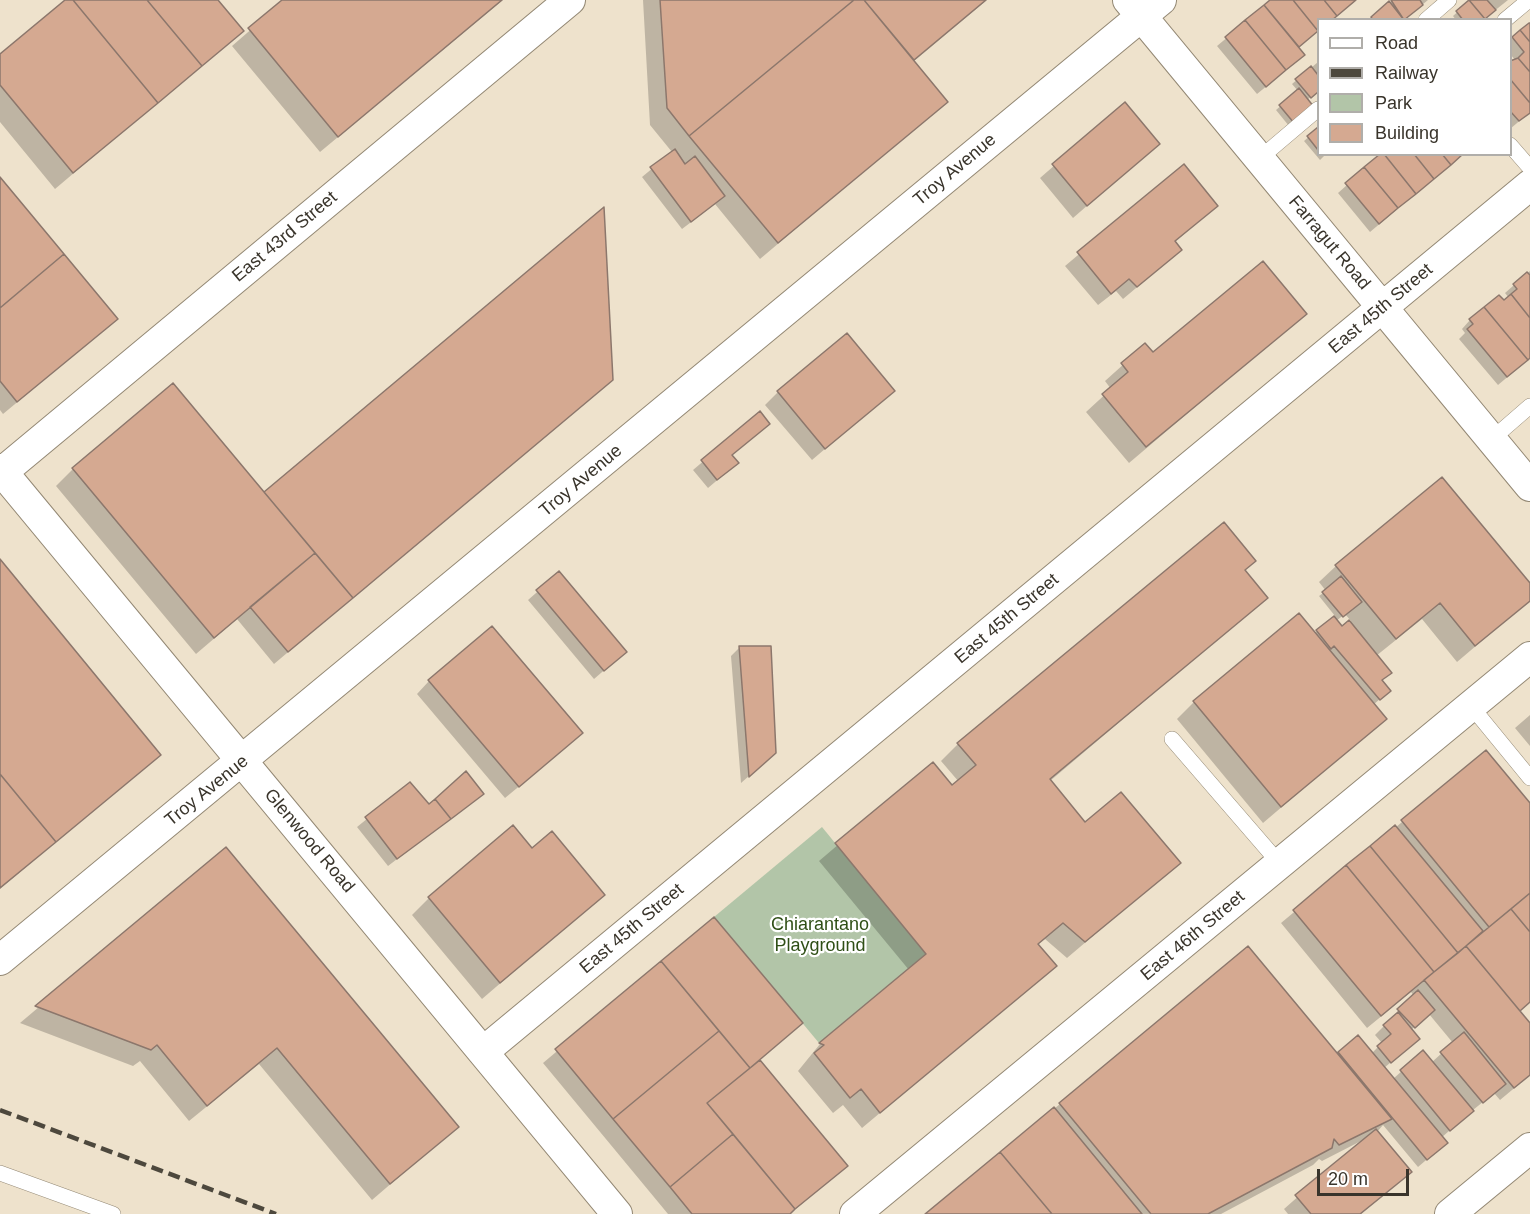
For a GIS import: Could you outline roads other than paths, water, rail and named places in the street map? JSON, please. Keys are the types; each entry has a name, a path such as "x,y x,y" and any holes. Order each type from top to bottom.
{"street":[{"name":"East 43rd Street","path":"1,471 570,0"},
{"name":"Farragut Road","path":"1143,5 1259,159 1530,486"},
{"name":"Troy Avenue","path":"0,960 243,761 1143,5"},
{"name":"East 45th Street","path":"483,1052 1530,185"},
{"name":"Glenwood Road","path":"1,471 617,1214"},
{"name":"East 46th Street","path":"855,1214 1530,657"},
{"path":"1450,1214 1530,1148"}],"lane":[{"path":"1428,18 1449,0"},
{"path":"1507,18 1529,0"},
{"path":"1259,159 1317,110"},
{"path":"1512,147 1530,168"},
{"path":"1491,439 1530,406"},
{"path":"1471,706 1530,778"},
{"path":"1172,739 1280,864"},
{"path":"0,1173 113,1214"}],"railway":[{"path":"0,1110 276,1214"}],"park label":[{"name":"Chiarantano Playground","path":"820,935"}]}
